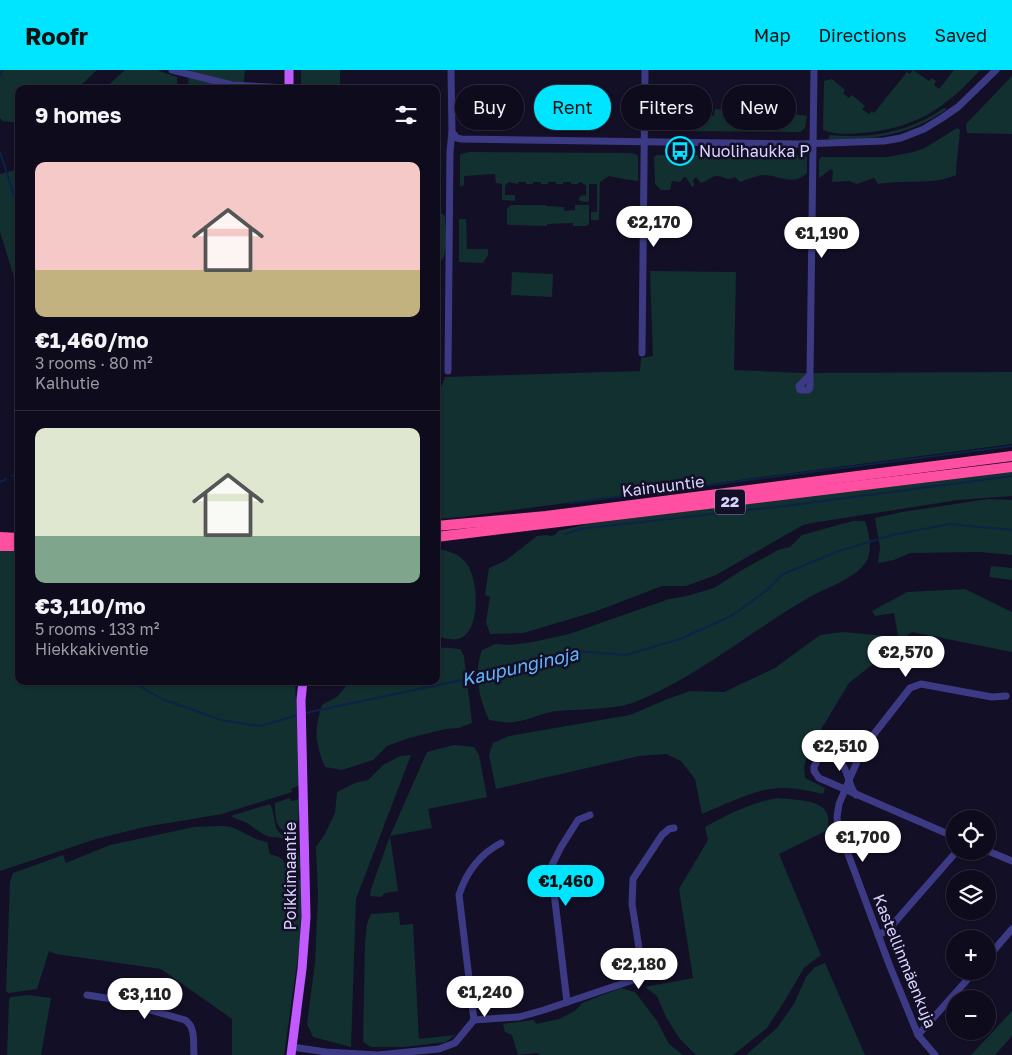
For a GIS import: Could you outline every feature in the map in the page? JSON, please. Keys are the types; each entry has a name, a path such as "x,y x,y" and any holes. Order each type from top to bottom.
{"highway":[{"name":"Kainuuntie","path":"440,526 546,516 1012,456"},
{"name":"Kainuuntie","path":"440,538 1012,467"},
{"path":"0,537 15,538"},
{"path":"0,546 15,546"}],"main road":[{"path":"289,70 289,85"},
{"name":"Poikkimaantie","path":"291,1051 302,969 306,917 301,685"}],"street":[{"path":"172,70 232,85"},
{"path":"448,371 450,152 452,132 451,70"},
{"path":"642,353 645,70"},
{"path":"810,375 814,70"},
{"path":"452,132 462,139 814,143 884,141 901,138 917,132 952,112 996,70"},
{"name":"Kastellinmäenkuja","path":"935,1055 918,1035 878,935 836,817 849,779 867,743 910,688 921,684 992,697 1006,696"},
{"path":"856,794 851,787 843,765 831,757 822,757 814,764 814,771 819,778 946,833"},
{"path":"567,1002 551,867 578,820 590,815"},
{"path":"474,1020 519,1017 633,980 641,973 642,967 632,904 633,879 662,835 669,829 674,828"},
{"path":"291,1051 378,1055 439,1049 449,1047 455,1043 474,1020 459,895 463,883 474,865 491,848 501,843"},
{"path":"996,854 1012,861"},
{"path":"878,935 888,930 949,860"},
{"path":"996,948 1012,929"},
{"path":"918,1035 967,980"},
{"path":"86,995 112,999 186,1020 190,1023 193,1032 194,1055"}],"green space":[{"path":"0,70 97,70 81,85 15,85 15,122 3,121 0,118"},
{"path":"125,70 157,70 177,77 178,85 108,85"},
{"path":"190,70 245,70 243,85 190,85 188,82"},
{"path":"301,70 340,70 340,85 301,85"},
{"path":"913,70 929,81 932,78 936,81 934,85 939,89 954,70 980,70 954,96 927,115 913,122 880,131 861,133 847,134 823,130 824,81 832,79 845,90 843,93 849,98 852,95 865,106 862,109 869,114 872,111 874,113 907,72 910,74"},
{"path":"1012,76 1012,134 967,133 966,124"},
{"path":"944,108 947,109 905,131 860,139 828,139 830,135 861,136 890,132 917,123"},
{"path":"715,109 722,110 722,130 796,130 796,114 807,116 805,128 800,132 664,130 712,130 712,115 714,116"},
{"path":"957,128 960,130 956,175 937,180 878,184 874,178 857,184 849,181 832,182 833,171 831,169 819,178 819,160 821,157 888,157 913,152 925,148"},
{"path":"469,152 632,153 638,157 638,181 609,176 600,182 599,220 591,220 591,212 597,212 597,184 589,184 589,201 587,202 579,201 580,196 586,195 586,185 582,182 578,184 571,184 571,182 556,184 556,182 548,182 548,184 541,184 541,182 533,182 533,184 526,184 526,182 518,182 518,184 508,182 505,185 505,195 515,195 515,201 502,200 502,184 496,183 495,174 464,176 464,185 460,187 460,156"},
{"path":"657,155 805,155 807,158 807,173 802,177 791,180 763,175 740,182 735,177 727,179 716,176 701,183 696,177 693,180 694,186 692,187 686,177 684,177 680,182 672,181 670,190 661,190 655,184 654,157"},
{"path":"15,170 15,280 0,232 0,174"},
{"path":"511,205 564,207 564,211 575,210 575,205 589,205 589,224 586,226 573,226 573,223 547,224 547,226 509,225 507,223 507,209"},
{"path":"440,214 445,217 446,240 445,252 441,261"},
{"path":"459,219 466,219 467,249 488,249 488,255 483,263 459,262"},
{"path":"650,271 736,272 734,370 800,373 1012,372 1012,444 440,519 440,390 445,377 640,371 641,358 653,356"},
{"path":"512,272 553,274 552,297 511,295"},
{"path":"1012,470 1012,496 958,500 803,525 716,575 686,586 662,586 594,612 523,633 490,634 486,622 490,597 485,595 489,568 505,561 537,536 555,535 558,531 587,524"},
{"path":"988,499 1012,500 1012,555 980,552 910,553 894,560 878,563 880,547 875,518"},
{"path":"853,521 865,521 869,536 868,558 861,568 847,578 808,598 680,680 627,705 556,711 512,723 489,720 482,703 478,685 479,659 482,650 495,644 511,645 569,634 669,599 714,588 778,550 790,547 802,535"},
{"path":"0,550 15,551 15,685 295,685 300,785 291,789 292,792 222,814 144,827 96,839 0,871"},
{"path":"440,550 461,558 467,564 474,580 476,602 473,623 463,637 450,639 440,637"},
{"path":"991,566 1012,568 1012,580 989,577"},
{"path":"965,589 1012,612 1012,652 912,632 899,642 894,613 875,616 872,611 907,592"},
{"path":"843,632 886,636 888,652 849,683 811,746 804,766 805,778 825,788 823,794 774,788 753,793 702,814 695,779 681,761 666,754 639,756 496,789 489,755 493,743 509,736 630,715 690,691 724,692 775,668 820,635"},
{"path":"440,647 460,649 464,656 472,723 459,728 445,729 409,738 387,746 373,760 342,770 325,767 319,750 318,722 322,705 338,696 347,685 440,685"},
{"path":"454,745 474,747 479,755 487,797 428,809 432,828 390,836 427,752"},
{"path":"411,755 356,899 351,1047 313,1037 307,1024 315,963 318,896 316,847 325,834 335,813 337,792 355,783 368,780 383,765 400,756"},
{"path":"301,795 296,834 289,833 278,825 275,815 275,803 290,798 291,801 297,800"},
{"path":"777,798 814,803 826,811 828,817 828,830 779,854 821,955 804,968 767,1028 747,1044 733,1055 696,1055 679,1038 666,1017 657,996 645,987 693,978 679,889 708,840 705,827 740,809"},
{"path":"270,804 278,831 287,836 296,837 301,867 298,871 292,865 289,848 283,839 267,836 247,823 232,817 233,815"},
{"path":"194,827 230,827 258,840 267,842 270,854 283,860 289,874 302,883 300,942 284,1055 232,1055 232,1019 161,969 56,954 49,951 37,989 6,992 10,882 13,873 63,855 66,863 110,845"},
{"path":"390,836 398,891 385,893 381,897 370,896 371,889"},
{"path":"399,912 400,925 413,924 419,1039 455,1035 446,1042 404,1047 371,1047 363,1042 367,924 371,914"},
{"path":"825,963 865,1055 746,1055 777,1028 794,1004 806,977 815,967"},
{"path":"621,988 635,992 657,1021 669,1044 683,1055 539,1055 538,1053 518,1055 512,1035 505,1032 503,1024 534,1020 536,1024 559,1019 575,1011 582,1003"},
{"path":"27,995 51,998 41,1055 7,1055 9,999 11,997"},
{"path":"1012,1011 1012,1036 995,1055 971,1055 985,1040 996,1040 996,1028"}],"waterway":[{"path":"0,75 3,70"},
{"name":"Kaupunginoja","path":"0,152 15,199"},
{"path":"570,503 1012,446"},
{"path":"565,534 580,529 793,505 1012,476"},
{"path":"0,482 6,479"},
{"name":"Kaupunginoja","path":"440,685 519,668 575,651 626,655 680,639 733,615 767,590 783,574 839,551 892,535 950,524 1012,530"},
{"name":"Kaupunginoja","path":"138,685 162,699 221,720 260,726 298,715"},
{"name":"Kaupunginoja","path":"305,713 438,685"}],"place":[{"name":"Nuolihaukka P","path":"680,151"}]}
